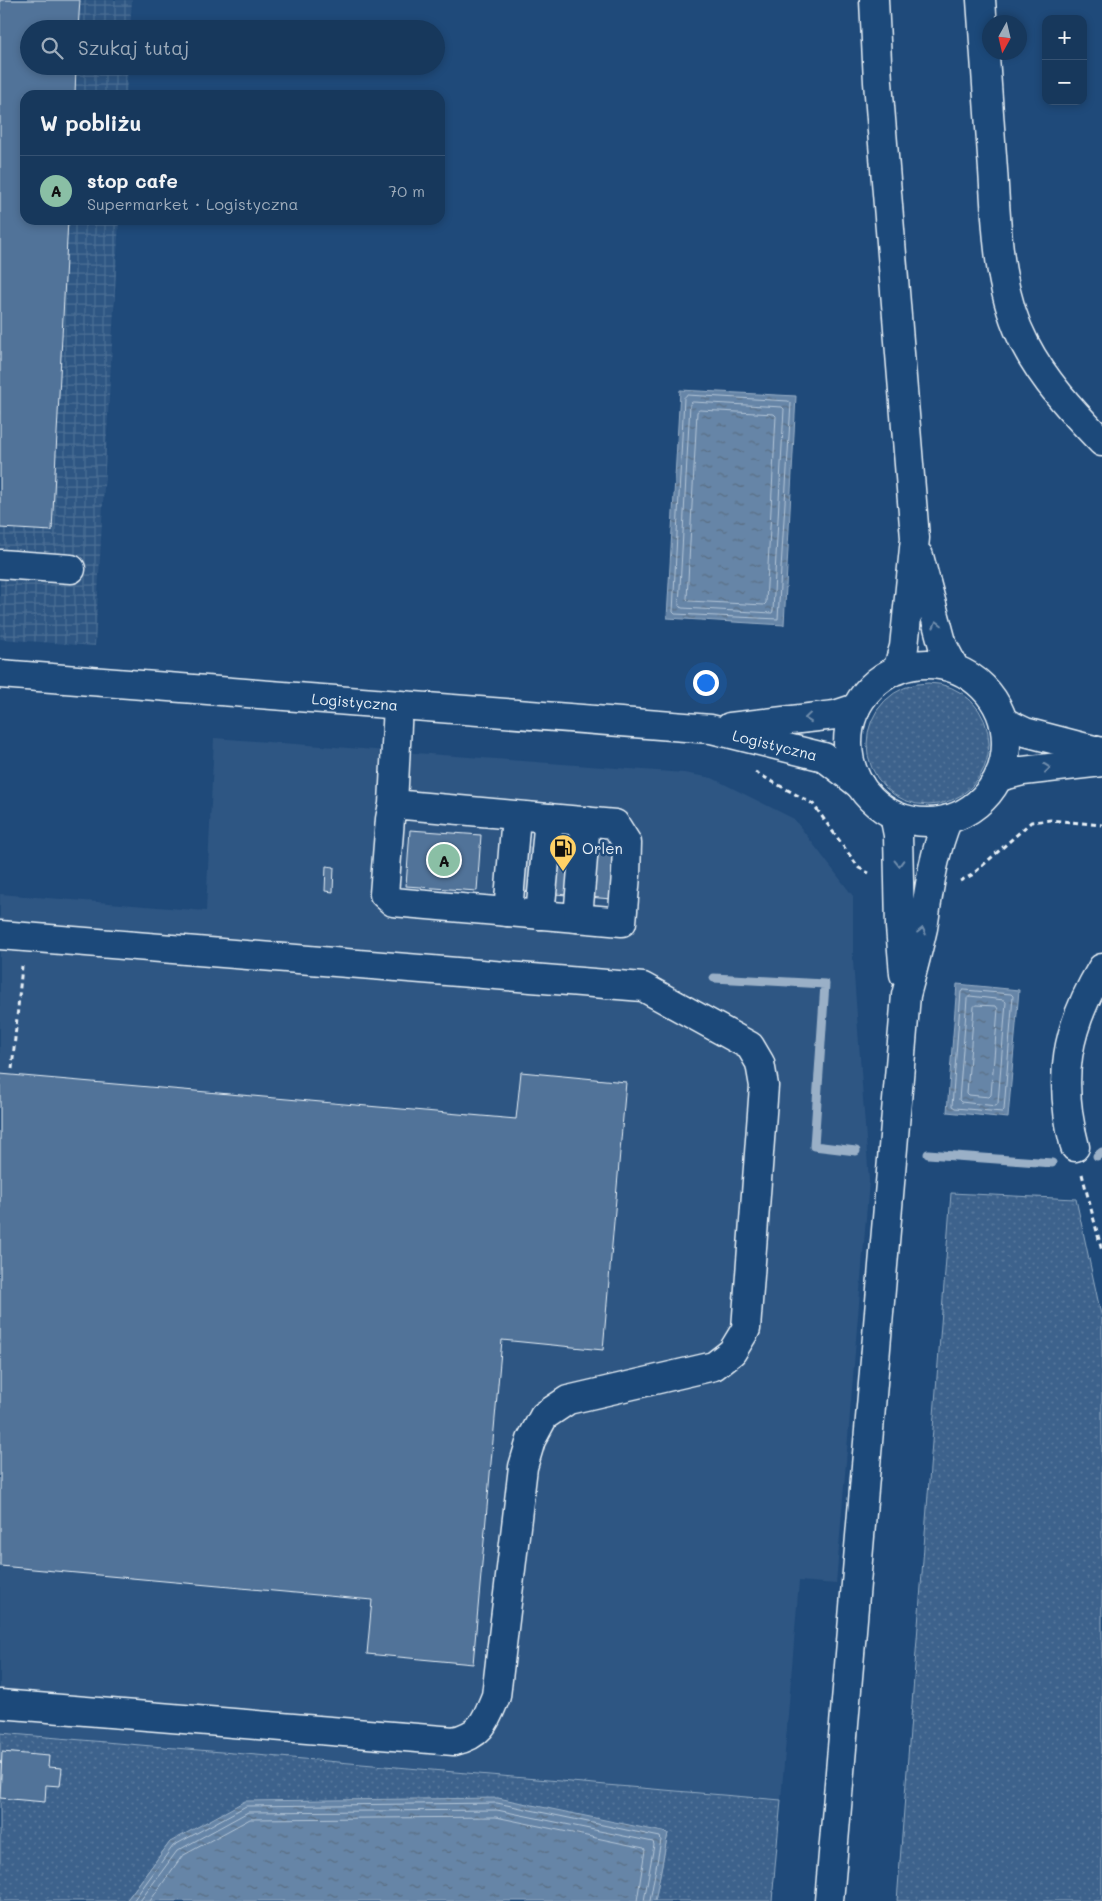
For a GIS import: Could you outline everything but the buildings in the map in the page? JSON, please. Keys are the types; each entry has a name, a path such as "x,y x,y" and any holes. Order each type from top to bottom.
{"main road":[{"path":"874,0 878,82 915,538 943,646 955,669"},
{"path":"981,0 999,254 1008,302 1025,344 1047,380 1072,412 1102,442"},
{"path":"897,670 904,647 915,538"},
{"path":"0,564 71,569"},
{"path":"926,664 955,669 977,681 994,700 1004,722 1007,741 1005,760 999,777 978,804 948,819 930,822 912,821 894,815 875,802 860,785 850,760 849,734 856,708 873,686 897,670 911,665 926,664"},
{"name":"Logistyczna","path":"0,674 711,729 824,757 860,785"},
{"path":"393,804 615,824 627,843 622,922 393,902 384,894 393,804 398,705"},
{"name":"Logistyczna","path":"711,729 835,715 856,708"},
{"path":"1004,722 1025,732 1102,752"},
{"path":"999,777 1023,770 1102,762"},
{"path":"894,815 898,835 900,927 906,995"},
{"path":"508,912 516,816"},
{"path":"540,915 549,818"},
{"path":"829,1901 906,995 922,929 930,879 939,841 948,819"},
{"path":"578,918 586,822"},
{"path":"0,935 643,987 750,1046 760,1063 764,1086 746,1330 732,1352 714,1366 568,1400 544,1416 531,1440 523,1467 496,1696 486,1721 469,1738 454,1741 0,1704"},
{"path":"1075,1147 1069,1125 1065,1093 1069,1056 1076,1022 1089,989 1102,968"}],"path":[{"path":"12,1069 23,958"},
{"path":"1075,1147 1102,1252"}],"shaded area":[{"path":"0,0 132,0 131,20 20,20 20,75 127,75 126,90 20,90 20,225 119,225 95,646 0,639"},
{"path":"928,683 951,688 971,701 984,721 989,744 984,767 971,787 951,800 928,805 905,800 885,787 872,767 867,744 872,721 885,701 905,688"},
{"path":"214,738 684,773 712,778 794,819 853,896 853,961 869,1181 836,1584 799,1581 781,1800 0,1733 0,894 206,911"},
{"path":"951,1193 1076,1199 1102,1319 1102,1901 897,1901"},
{"path":"0,1733 781,1800 772,1901 655,1901 668,1833 170,1842 126,1901 0,1901"}],"water":[{"path":"680,390 796,396 784,625 667,618"},
{"path":"957,984 1019,990 1008,1118 947,1112"},
{"path":"498,1798 668,1833 655,1901 126,1901 170,1842 245,1801"}],"waterway":[{"path":"714,978 825,984 814,1146 856,1151"},
{"path":"1097,1156 1102,1152"},
{"path":"928,1154 1052,1163"}],"place":[{"name":"stop cafe","path":"444,860"},
{"name":"Orlen","path":"563,872"}]}
